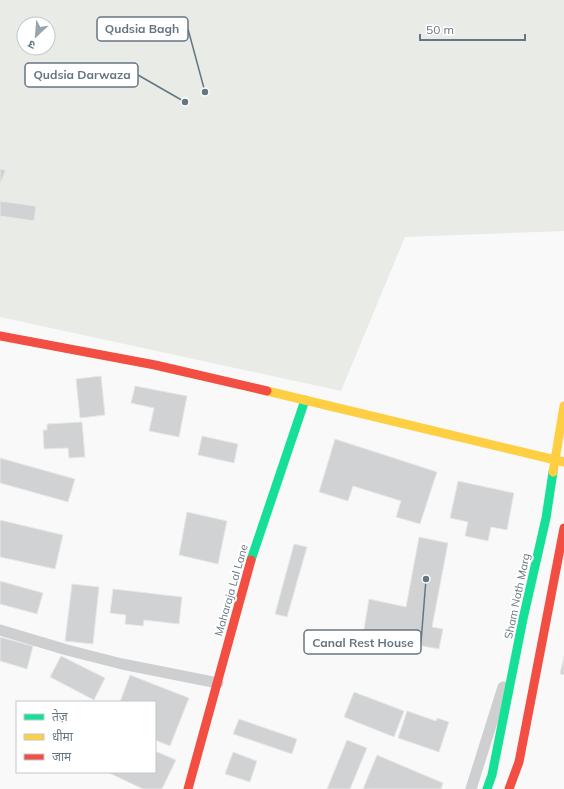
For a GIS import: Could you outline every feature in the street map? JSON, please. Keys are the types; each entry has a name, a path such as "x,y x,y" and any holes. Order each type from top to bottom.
{"main road":[{"path":"0,336 155,365 559,461"},
{"name":"Maharaja Lal Lane","path":"188,789 252,556 305,400"},
{"name":"Sham Nath Marg","path":"487,789 492,775 523,619 559,461 564,406"},
{"path":"509,789 519,762 564,528"}],"street":[{"path":"471,789 523,619"},
{"path":"0,630 67,650 122,664 218,683"}],"shaded area":[{"path":"0,0 564,0 564,231 405,237 341,391 0,317"}],"building":[{"path":"0,169 6,170 0,184"},
{"path":"0,201 36,206 34,221 0,216"},
{"path":"101,376 105,415 80,418 76,379"},
{"path":"135,386 187,396 179,437 149,431 154,408 131,403"},
{"path":"82,422 85,457 69,458 68,448 44,449 43,430 47,430 47,424"},
{"path":"202,436 238,444 234,463 198,455"},
{"path":"335,439 437,472 420,524 396,517 401,501 353,486 348,501 319,492"},
{"path":"0,458 75,479 68,502 0,483"},
{"path":"458,481 514,493 507,530 491,527 488,541 465,536 468,522 450,518"},
{"path":"187,512 227,521 218,564 179,555"},
{"path":"0,520 63,535 55,569 0,557"},
{"path":"419,537 448,543 432,627 443,629 439,649 363,635 369,599 406,607"},
{"path":"294,544 307,547 287,617 275,614"},
{"path":"0,581 43,593 37,614 0,604"},
{"path":"72,584 99,587 93,644 65,641"},
{"path":"113,589 182,597 179,624 144,620 143,626 125,624 126,615 110,613"},
{"path":"0,637 33,646 27,669 0,661"},
{"path":"61,656 105,678 94,700 50,677"},
{"path":"564,656 564,675 560,674"},
{"path":"130,675 189,698 170,746 156,740 156,701 120,701"},
{"path":"354,692 404,711 394,737 344,717"},
{"path":"407,711 436,721 437,718 449,722 439,752 398,738"},
{"path":"239,719 297,739 292,754 233,734"},
{"path":"347,740 367,748 350,789 327,789"},
{"path":"156,751 176,760 162,789 143,789 109,773 156,773"},
{"path":"233,752 257,761 250,782 225,774"},
{"path":"377,755 443,783 441,789 363,789"}],"traffic: fast":[{"path":"251,560 305,400"},
{"path":"487,789 492,775 523,619 546,518 553,472"}],"traffic: slow":[{"path":"267,391 564,462"},
{"path":"553,472 564,406"}],"traffic: jam":[{"path":"0,336 155,365 267,391"},
{"path":"509,789 519,762 564,528"},
{"path":"188,789 251,560"}],"place":[{"name":"Qudsia Bagh","path":"205,92"},
{"name":"Qudsia Darwaza","path":"185,102"},
{"name":"Canal Rest House","path":"426,579"}]}
